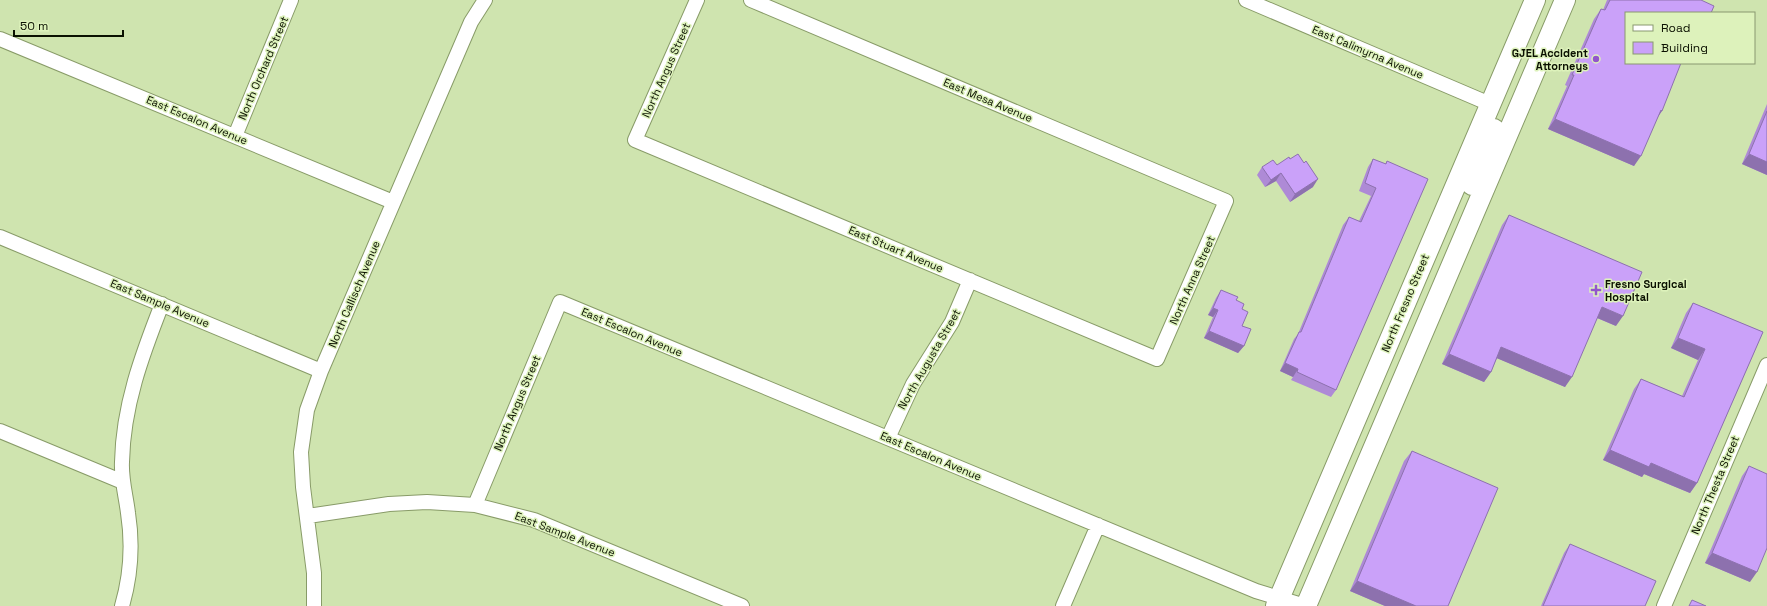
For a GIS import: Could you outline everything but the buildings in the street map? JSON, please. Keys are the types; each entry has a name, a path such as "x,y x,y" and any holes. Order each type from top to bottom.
{"main road":[{"name":"North Fresno Street","path":"1278,602 1535,0"},
{"path":"1305,606 1565,0"},
{"path":"1454,258 1449,251 1450,239 1497,116 1490,104"}],"street":[{"name":"North Orchard Street","path":"235,136 291,0"},
{"name":"North Callisch Avenue","path":"314,606 314,573 308,516 303,487 301,452 307,410 321,371 471,22 485,0"},
{"name":"North Angus Street","path":"635,140 697,0"},
{"name":"East Mesa Avenue","path":"751,0 1226,200"},
{"name":"East Calimyrna Avenue","path":"1246,0 1490,104"},
{"name":"East Escalon Avenue","path":"0,39 393,202"},
{"name":"East Stuart Avenue","path":"635,140 1157,359"},
{"name":"North Anna Street","path":"1157,359 1226,200"},
{"name":"East Sample Avenue","path":"0,237 321,371"},
{"name":"North Augusta Street","path":"888,438 914,384 952,322 970,280"},
{"name":"East Escalon Avenue","path":"560,302 1256,591 1278,602 1305,606"},
{"name":"North Angus Street","path":"475,505 560,302"},
{"path":"122,606 132,551 123,482 123,437 130,394 144,350 162,304"},
{"name":"North Thesta Street","path":"1664,606 1767,365"},
{"path":"0,431 123,482"},
{"name":"East Sample Avenue","path":"308,516 389,504 427,502 475,505 534,520 742,606"},
{"path":"1063,606 1098,525"}],"place":[{"name":"GJEL Accident Attorneys","path":"1596,59"},
{"name":"Fresno Surgical Hospital","path":"1596,290"}]}
